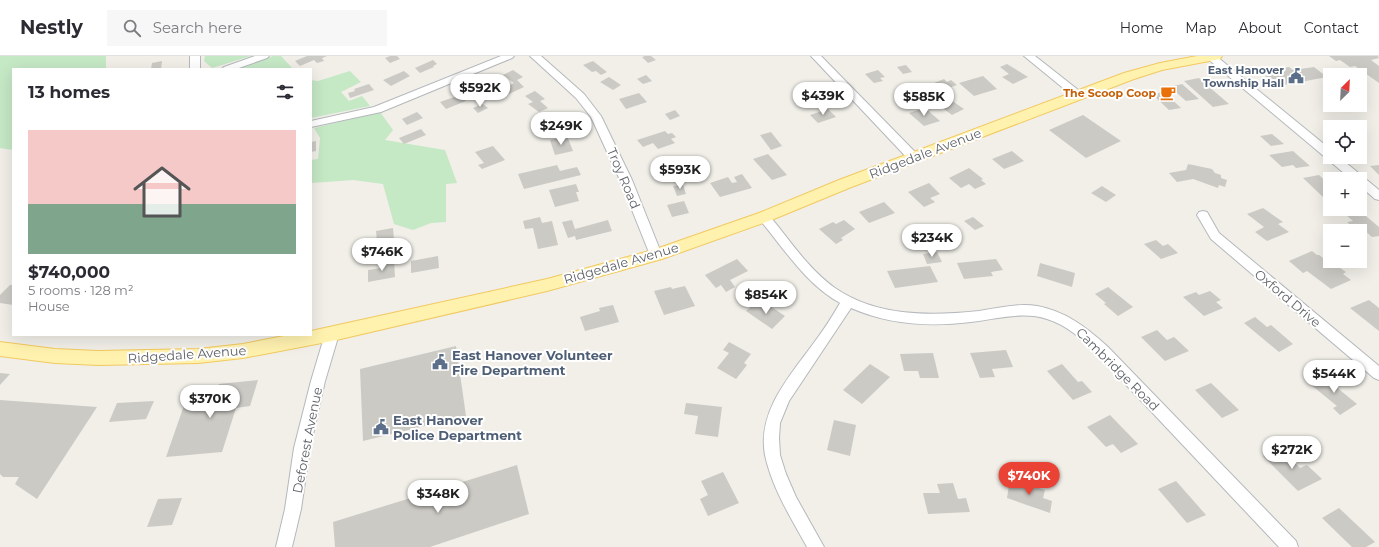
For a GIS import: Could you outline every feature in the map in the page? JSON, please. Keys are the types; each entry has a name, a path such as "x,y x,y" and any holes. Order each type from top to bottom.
{"main road":[{"name":"Ridgedale Avenue","path":"0,349 84,358 198,356 243,352 332,334 539,286 656,255 764,217 1129,76 1160,67 1214,57"}],"street":[{"path":"195,68 196,56"},
{"path":"230,68 264,56"},
{"path":"312,124 376,110 509,56"},
{"name":"Troy Road","path":"535,56 580,96 596,116 626,180 656,255"},
{"path":"816,56 914,158"},
{"path":"1029,56 1078,95"},
{"path":"1214,57 1323,149"},
{"path":"1340,164 1350,172"},
{"path":"1367,186 1379,196"},
{"name":"Oxford Drive","path":"1203,215 1215,236 1379,374"},
{"name":"Cambridge Road","path":"764,217 822,285 835,295 858,306 912,319 939,320 1026,310 1051,314 1071,323 1102,350 1290,547"},
{"path":"816,547 778,475 773,457 773,421 782,398 837,321 848,302"},
{"name":"Deforest Avenue","path":"284,547 295,502 302,448 318,381 332,334"}],"green space":[{"path":"0,56 106,56 106,68 12,68 12,150 0,148"},
{"path":"205,56 251,56 212,68 204,61"},
{"path":"273,56 281,56 292,68 241,68"},
{"path":"350,71 361,82 341,92 349,101 362,96 370,106 312,118 312,80 318,81"},
{"path":"380,112 393,130 385,140 445,150 457,183 446,184 446,222 431,223 413,230 394,224 383,184 353,180 312,183 312,160 318,159 320,138 314,128"}],"building":[{"path":"307,56 327,56 322,58 324,61 317,63 314,60 300,66 295,61"},
{"path":"397,56 400,59 390,63 385,58"},
{"path":"651,56 656,60 648,63 642,57"},
{"path":"1329,56 1378,56 1379,58 1371,60 1379,66 1379,83 1367,74 1367,68 1358,68 1355,66 1350,67 1340,60 1336,61"},
{"path":"433,60 437,64 433,66 434,67 420,73 415,68"},
{"path":"162,61 161,68 151,68 152,63"},
{"path":"593,61 607,72 601,75 596,71 592,72 583,65"},
{"path":"1007,64 1028,77 1013,84 1002,77 1009,74 1000,67"},
{"path":"906,65 912,72 903,74 897,67"},
{"name":"East Hanover Township Hall","path":"1289,67 1293,70 1314,67 1323,74 1323,78 1279,86 1265,76 1285,71 1281,68"},
{"path":"513,70 523,77 517,80 524,87 509,94 502,89 514,83 503,75"},
{"path":"878,70 885,77 880,78 883,81 874,83 865,74"},
{"path":"404,71 410,76 391,86 383,80"},
{"path":"646,75 652,81 643,84 637,79"},
{"path":"983,76 997,89 974,96 959,83"},
{"path":"609,77 621,85 613,90 600,82"},
{"path":"1199,78 1201,80 1211,78 1218,84 1208,86 1229,104 1213,107 1184,81"},
{"path":"944,79 947,82 951,80 957,85 943,90 934,83"},
{"path":"369,84 374,90 350,98 348,93 355,91 354,89"},
{"path":"1182,84 1199,99 1186,101 1170,87"},
{"path":"535,91 545,99 540,101 548,108 539,112 528,104 533,102 525,96"},
{"path":"1164,92 1181,108 1169,110 1152,94"},
{"path":"639,93 647,102 626,109 619,99"},
{"path":"460,95 466,101 446,109 440,102"},
{"path":"944,100 946,102 951,100 964,109 952,115 937,104"},
{"path":"483,104 488,108 478,113 473,108"},
{"path":"925,108 940,121 924,126 909,113"},
{"path":"828,109 836,117 818,123 810,115"},
{"path":"675,110 680,116 670,120 665,114"},
{"path":"417,112 423,118 407,125 402,119"},
{"path":"1083,115 1121,141 1086,158 1049,130"},
{"path":"421,129 426,135 404,144 399,138"},
{"path":"665,131 668,134 672,133 676,137 671,139 675,143 658,149 653,143 643,147 637,140"},
{"path":"771,132 782,146 771,150 760,135"},
{"path":"1272,134 1284,144 1271,146 1260,136"},
{"path":"567,136 573,151 555,155 550,140"},
{"path":"316,141 316,151 312,152 312,142"},
{"path":"493,146 505,160 482,169 478,165 484,163 475,152"},
{"path":"1012,151 1024,161 1004,169 992,159"},
{"path":"1293,151 1310,166 1296,168 1293,165 1282,167 1269,155"},
{"path":"768,154 787,175 772,180 753,159"},
{"path":"1188,164 1212,169 1215,173 1221,175 1221,178 1227,180 1225,187 1219,185 1218,188 1193,179 1177,182 1169,173 1186,170"},
{"path":"557,165 560,171 577,167 581,175 524,189 518,174"},
{"path":"1379,165 1379,175 1370,166"},
{"path":"969,168 983,179 981,180 986,184 975,189 969,184 961,188 949,178"},
{"path":"742,174 752,188 720,197 710,183 728,177 732,183 737,182 734,177"},
{"path":"1319,175 1323,179 1323,197 1303,178"},
{"path":"929,183 940,194 930,198 935,202 924,207 908,192"},
{"path":"576,184 579,192 576,192 579,201 555,207 549,190"},
{"path":"683,185 686,194 677,196 673,186"},
{"path":"1102,186 1116,195 1106,202 1091,193"},
{"path":"684,201 689,213 672,217 667,205"},
{"path":"884,202 895,213 869,223 859,212"},
{"path":"1263,208 1283,222 1278,224 1289,232 1267,241 1255,232 1264,227 1247,214"},
{"path":"1347,216 1366,216 1379,227 1379,236 1372,237 1367,233 1367,224 1349,224 1347,222 1353,221"},
{"path":"540,217 542,223 552,221 558,245 538,249 533,228 525,229 523,221"},
{"path":"973,217 984,226 975,230 964,221"},
{"path":"572,220 575,229 608,220 612,231 576,240 575,236 568,238 562,222"},
{"path":"844,220 855,229 841,238 843,240 836,244 819,229 833,222 836,224"},
{"path":"393,228 395,250 378,254 376,231"},
{"path":"1156,240 1163,246 1168,244 1178,253 1161,259 1144,244"},
{"path":"1312,251 1323,258 1323,268 1340,268 1346,272 1343,274 1351,280 1331,289 1307,271 1303,273 1289,261"},
{"path":"937,252 942,262 927,264 923,254"},
{"path":"438,256 439,268 411,273 411,261"},
{"path":"737,259 748,271 730,280 735,287 726,292 721,285 716,288 705,275"},
{"path":"996,259 1003,270 991,272 993,276 964,279 957,263"},
{"path":"394,261 395,277 368,282 368,270 381,268 381,264"},
{"path":"1040,263 1075,273 1072,287 1037,276"},
{"path":"930,266 938,282 895,288 887,271"},
{"path":"10,285 12,285 12,305 0,303 0,295"},
{"path":"685,286 695,306 664,315 654,291 671,287 672,289"},
{"path":"1108,287 1133,307 1118,316 1095,294"},
{"path":"1210,291 1221,300 1216,302 1223,308 1204,316 1183,297 1196,292 1199,295"},
{"path":"1369,300 1379,308 1379,331 1350,308"},
{"path":"757,301 768,308 770,306 785,316 772,329 746,311"},
{"path":"613,305 619,322 585,331 580,317 600,311 599,308"},
{"path":"1255,317 1267,327 1271,325 1293,344 1279,352 1244,323"},
{"path":"1157,330 1167,340 1174,337 1189,351 1165,361 1141,337"},
{"path":"729,342 751,354 744,363 747,365 736,379 717,368 729,353 723,350"},
{"path":"456,346 466,416 363,441 360,369"},
{"path":"1006,350 1013,367 992,369 995,377 980,378 970,353"},
{"path":"933,353 939,378 920,378 918,371 904,371 900,354"},
{"path":"870,364 890,377 862,404 843,390"},
{"path":"1062,364 1078,382 1082,381 1092,392 1073,400 1047,371"},
{"path":"0,373 10,374 0,385"},
{"path":"1325,374 1338,384 1335,386 1357,404 1340,415 1333,408 1337,406 1310,384"},
{"path":"258,380 250,406 236,408 222,452 166,457 188,394 216,392 219,384"},
{"path":"1211,383 1239,410 1222,418 1195,390"},
{"path":"0,400 97,407 37,499 15,484 19,477 3,477 0,474"},
{"path":"154,401 146,419 109,422 117,403"},
{"path":"686,403 722,407 718,437 695,434 698,416 684,414"},
{"path":"1110,415 1138,444 1121,453 1113,444 1106,447 1087,427"},
{"path":"834,420 856,425 850,456 827,450"},
{"path":"1280,448 1300,468 1307,465 1322,479 1298,491 1263,456"},
{"path":"517,465 529,514 430,547 335,547 333,522"},
{"path":"723,472 739,503 708,516 700,499 708,495 701,481"},
{"path":"1010,479 1045,490 1043,498 1052,501 1050,513 1007,498"},
{"path":"1176,481 1206,515 1187,523 1158,489"},
{"path":"953,483 958,499 966,498 970,512 928,514 923,493 940,493 937,484"},
{"path":"182,498 172,525 147,527 158,499"},
{"path":"1339,508 1375,542 1366,547 1352,547 1322,518"}],"place":[{"name":"East Hanover Township Hall","path":"1296,76"},
{"name":"The Scoop Coop","path":"1168,93"},
{"name":"East Hanover Volunteer Fire Department","path":"440,362"},
{"name":"East Hanover Police Department","path":"381,427"}]}
